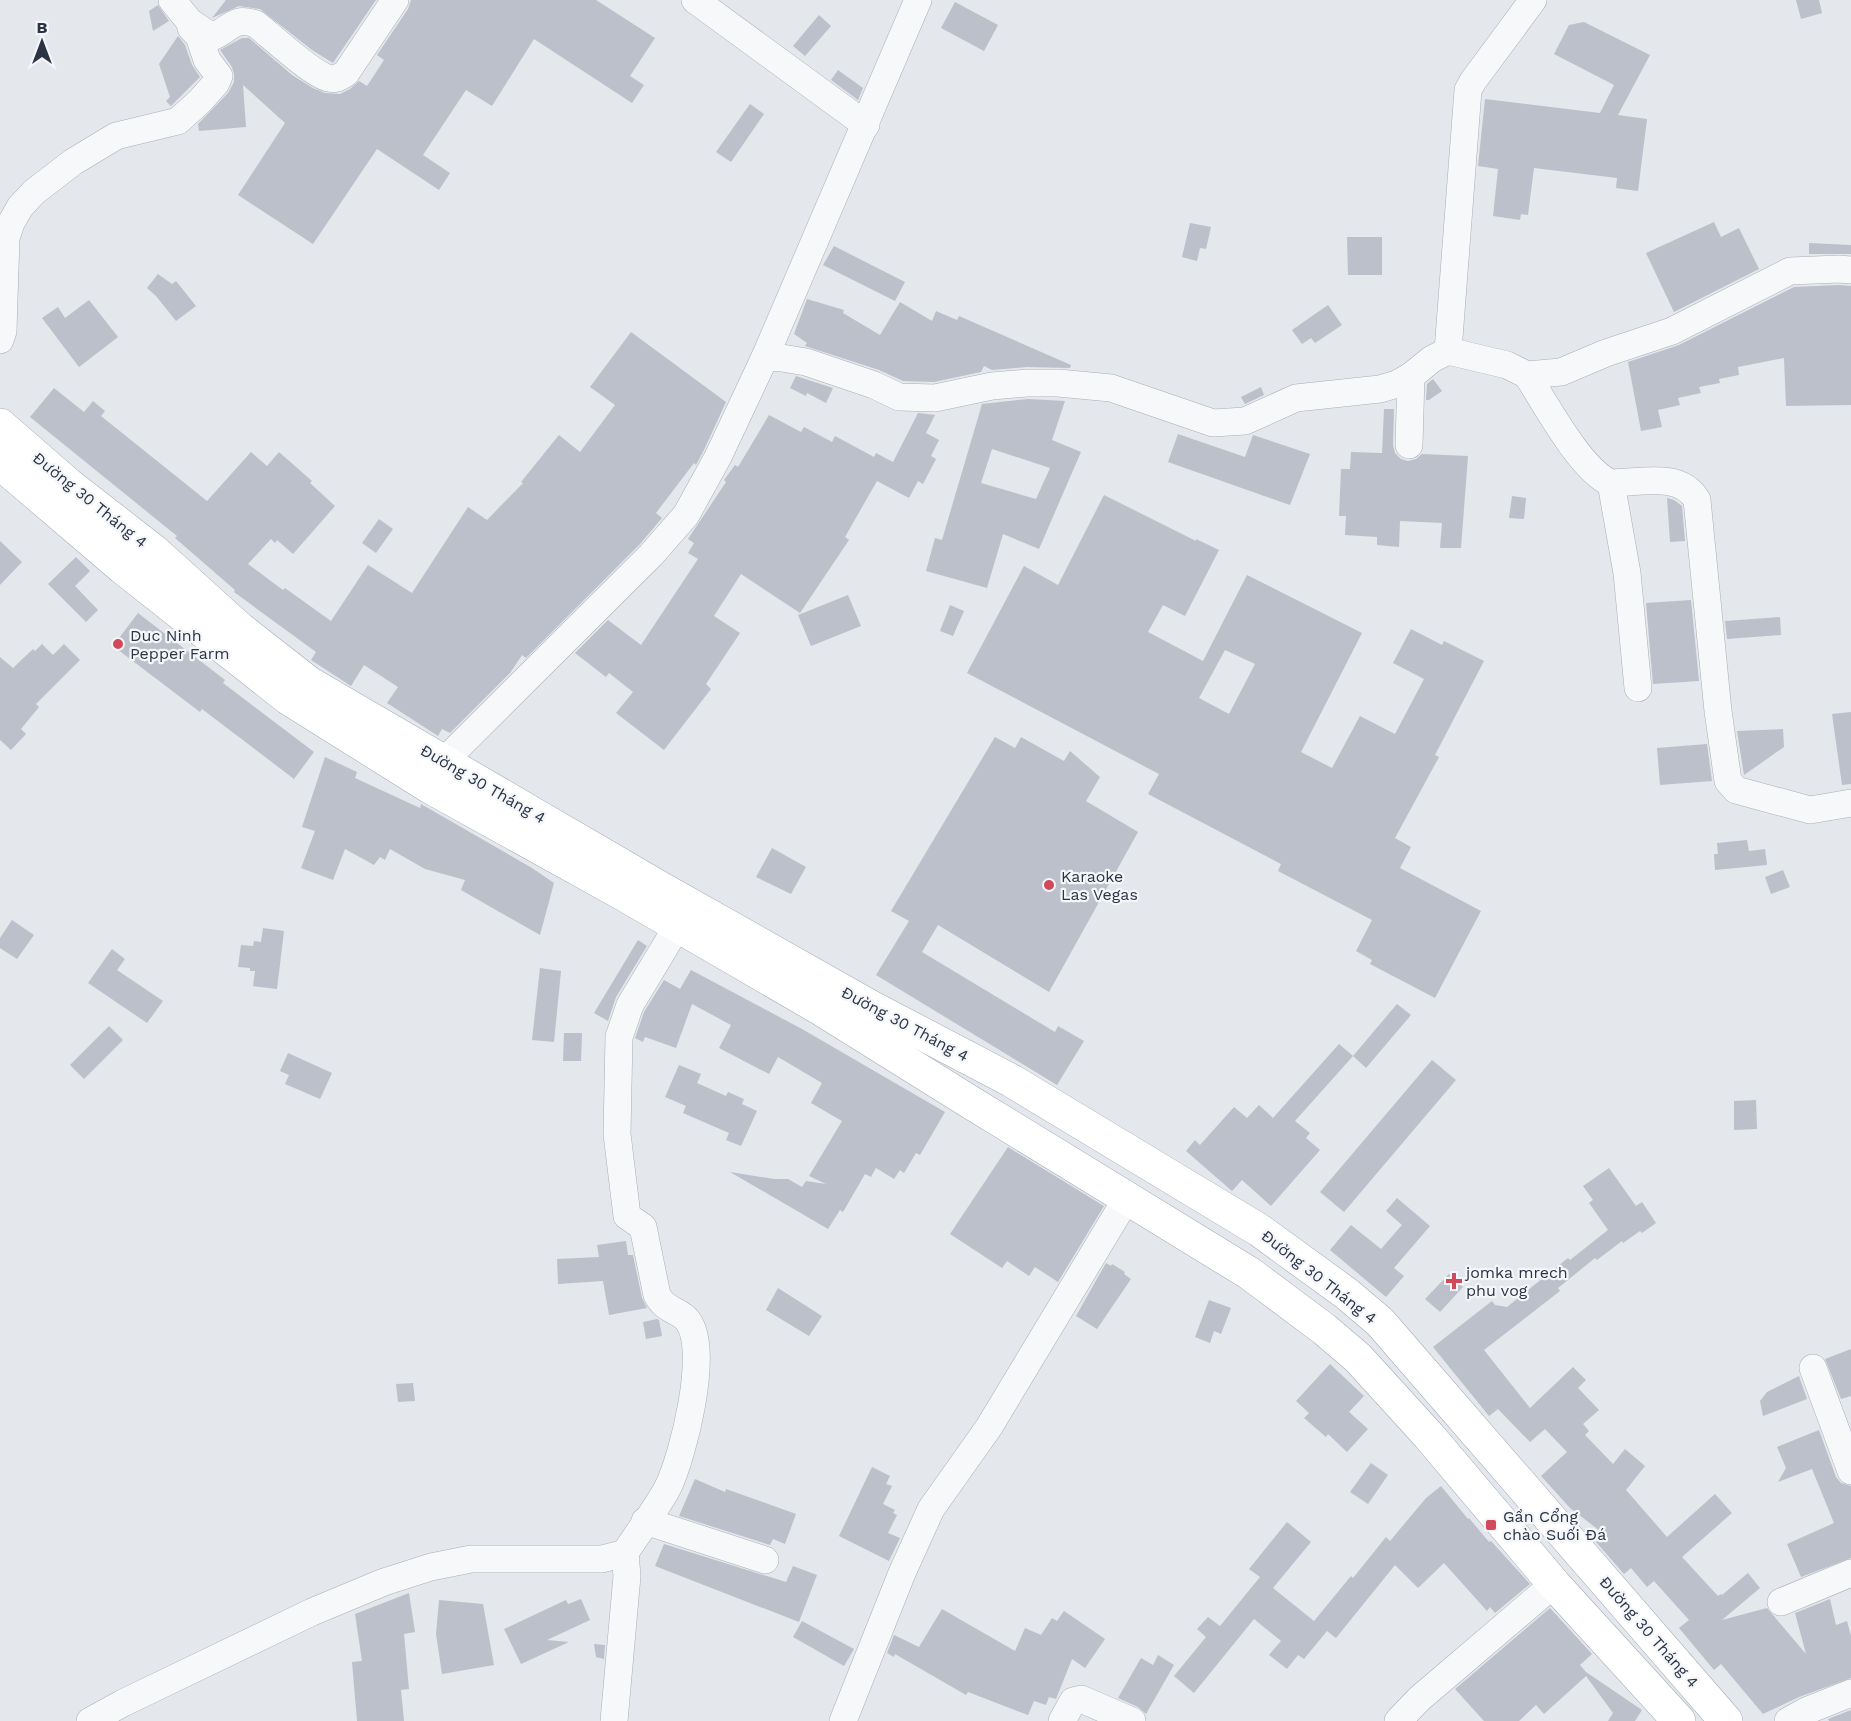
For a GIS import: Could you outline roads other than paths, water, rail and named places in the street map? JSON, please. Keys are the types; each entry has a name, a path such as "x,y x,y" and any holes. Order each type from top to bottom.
{"main road":[{"name":"Đường 30 Tháng 4","path":"0,424 69,486 155,552 240,629 309,683 437,774 677,927 841,1021 1249,1273 1324,1329 1358,1358 1429,1436 1554,1584 1679,1721"},
{"name":"Đường 30 Tháng 4","path":"0,463 123,568 288,698 662,889 873,1008 995,1071 1259,1230 1347,1294 1380,1322 1726,1721"},
{"path":"970,1102 995,1071"},
{"path":"1429,1436 1457,1411"}],"street":[{"path":"172,0 190,22 212,37 238,20 256,24 303,62 326,77 333,78 346,73 395,0"},
{"path":"695,0 866,125"},
{"path":"1449,351 1468,90 1513,12 1533,0"},
{"path":"437,774 651,555 686,514 718,457 765,357 866,125 908,4"},
{"path":"0,340 3,331 6,238 11,222 20,207 34,192 73,162 116,136 178,121 217,81 219,76 207,60 199,36 191,28 190,22"},
{"path":"1527,375 1561,372 1606,353 1672,331 1790,271 1851,270"},
{"path":"765,357 782,357 806,362 874,385 899,397 935,398 992,386 1058,383 1111,388 1213,423 1245,421 1296,398 1380,389 1397,384 1432,359 1449,351 1507,365 1527,375 1577,451 1603,480 1611,483 1671,482 1691,489 1697,500 1718,711 1728,781 1736,790 1810,810 1851,803"},
{"path":"1408,445 1411,376"},
{"path":"1611,483 1627,573 1638,688"},
{"path":"614,1721 627,1576 625,1553 667,1489 676,1468 688,1420 697,1356 694,1334 688,1321 662,1304 657,1295 643,1227 627,1215 617,1134 620,1037 630,1005 677,927"},
{"path":"843,1721 902,1573 931,1509 989,1427 1127,1198"},
{"path":"1813,1368 1851,1471"},
{"path":"645,1521 765,1560"},
{"path":"90,1721 312,1612 384,1582 431,1567 471,1558 602,1559 625,1553"},
{"path":"1781,1602 1851,1573"},
{"path":"1398,1721 1419,1699 1554,1584"},
{"path":"1788,1721 1806,1711 1851,1693"},
{"path":"1062,1721 1073,1701 1081,1699 1132,1721"}],"place":[{"name":"Duc Ninh Pepper Farm","path":"118,644"},
{"name":"Karaoke Las Vegas","path":"1049,885"},
{"name":"jomka mrech phu vog","path":"1454,1281"},
{"name":"Gần Cổng chào Suối Đá","path":"1491,1525"}]}
